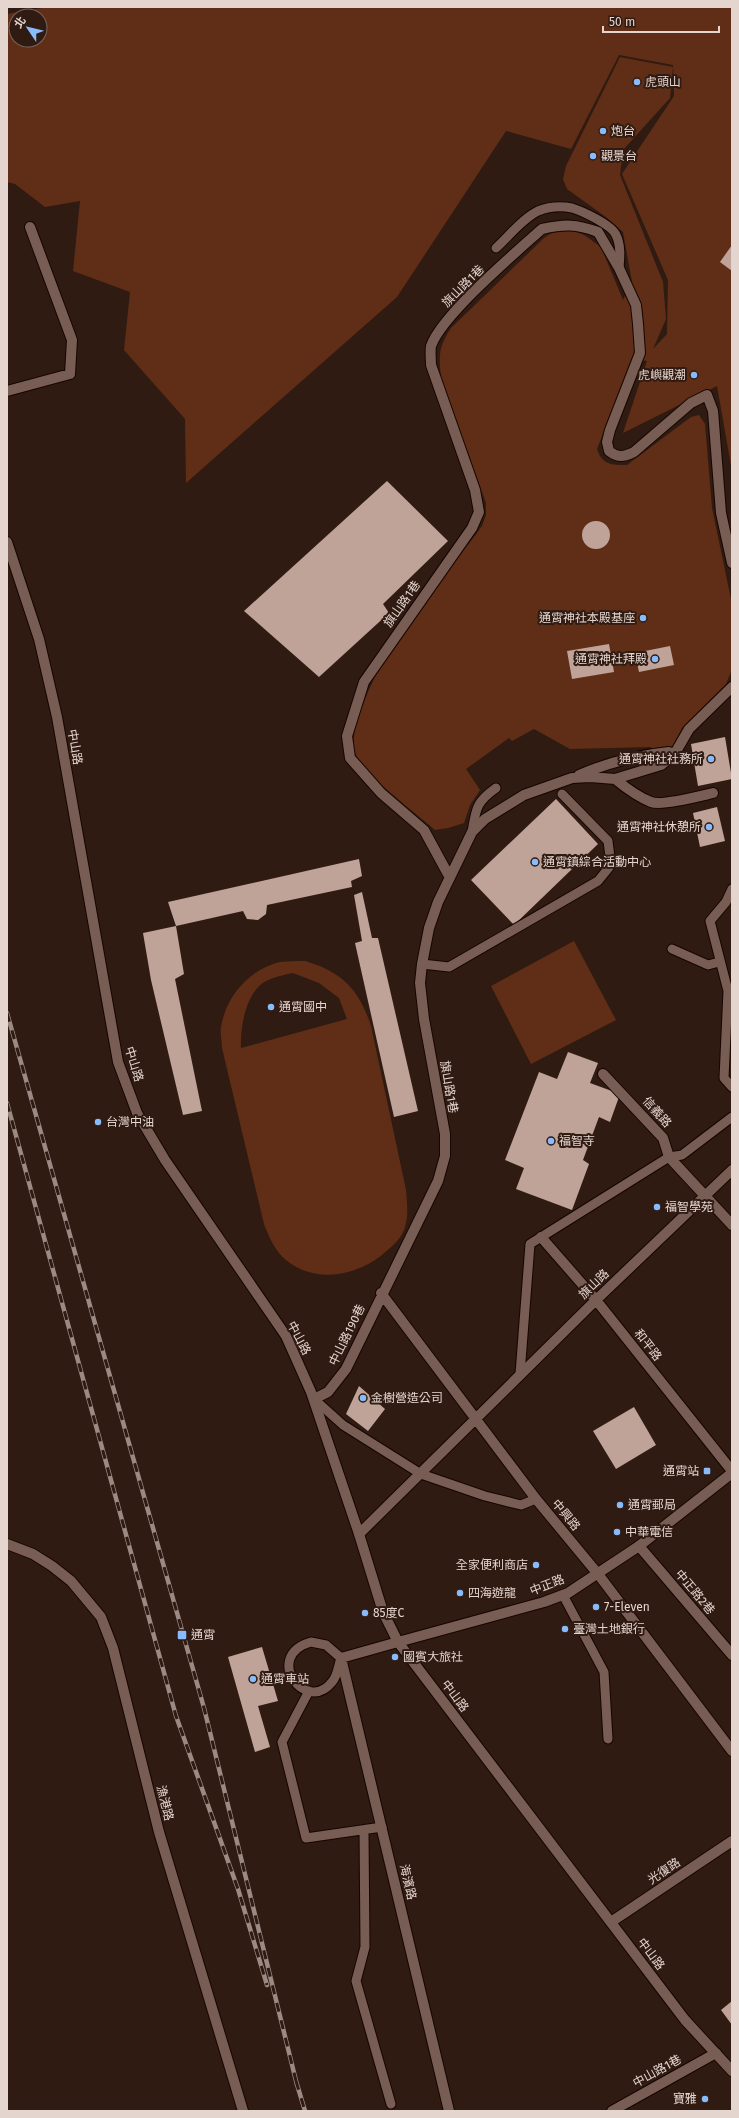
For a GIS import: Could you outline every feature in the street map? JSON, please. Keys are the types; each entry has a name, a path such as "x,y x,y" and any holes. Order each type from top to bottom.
{"street":[{"name":"旗山路1巷","path":"449,876 424,830 381,793 350,758 347,736 364,682 472,528 479,512 470,471 431,365 431,347 440,330 456,310 542,229 559,225 574,224 598,232 619,268 636,305 640,353 606,442 608,451 616,456 625,457 634,452 691,403 707,395 713,411 721,513 732,562"},
{"path":"7,391 70,374 72,340 30,227"},
{"name":"中山路","path":"7,542 39,638 57,717 118,1062 137,1112 165,1160 286,1336 314,1399 359,1534 383,1612 398,1642 685,2020 732,2071"},
{"name":"旗山路1巷","path":"382,1293 427,1206 438,1181 445,1156 445,1134 421,999 422,964 429,928 449,876 472,832 496,811 524,795 572,778 590,777 615,779 661,765 674,755 689,729 732,687"},
{"path":"572,778 600,766 656,753 669,752 674,755"},
{"path":"615,779 632,792 653,803 683,800 712,793"},
{"name":"信義路","path":"603,1074 663,1138 669,1158 732,1225"},
{"name":"旗山路","path":"359,1534 520,1374 732,1170"},
{"name":"和平路","path":"541,1237 596,1300 732,1472"},
{"name":"中山路190巷","path":"314,1399 328,1392 346,1369 382,1293"},
{"name":"中興路","path":"382,1293 536,1499 598,1574 732,1751"},
{"name":"中正路","path":"341,1658 544,1602 563,1595 598,1574 639,1546 732,1472"},
{"name":"漁港路","path":"7,1544 33,1554 52,1566 71,1581 101,1617 113,1648 159,1832 243,2111"},
{"name":"中正路2巷","path":"639,1546 732,1655"},
{"name":"海濱路","path":"341,1658 449,2111"},
{"name":"光復路","path":"611,1922 732,1841"},
{"name":"中山路1巷","path":"612,2111 716,2053"}],"lane":[{"path":"496,248 538,211 555,207 572,208 609,226 616,233 620,246 619,268"},
{"path":"472,832 476,807 484,797 496,788"},
{"path":"422,964 449,967 598,881 611,865 608,841 562,794"},
{"path":"732,889 726,902 710,921 719,962 728,991 724,1078 732,1087"},
{"path":"672,949 708,965 719,962"},
{"path":"520,1374 530,1244 669,1158 682,1155 732,1117"},
{"path":"314,1399 348,1429 421,1474 485,1496 521,1505 536,1499"},
{"path":"563,1595 604,1672 608,1739"},
{"path":"319,1642 326,1645 341,1658 333,1681 320,1690 309,1691 297,1685 289,1671 289,1663 296,1649 307,1643 319,1642"},
{"path":"309,1691 282,1742 306,1838 382,1828"},
{"path":"364,1830 365,1947 356,1981 390,2104"}],"shaded area":[{"path":"48,7 732,7 732,471 717,386 623,433 647,361 632,358 597,449 602,458 608,463 627,465 691,417 699,415 705,424 712,508 732,604 732,669 726,684 682,728 669,753 655,762 651,747 570,749 534,729 512,741 509,738 466,769 480,790 470,805 464,823 448,828 435,830 391,794 361,763 356,755 354,746 354,736 359,716 371,685 388,653 434,586 482,526 486,515 486,503 441,378 440,352 451,328 544,238 555,231 574,231 584,235 601,247 623,300 632,282 623,232 606,217 567,189 563,179 566,166 620,57 673,67 670,98 623,150 620,175 663,282 666,319 653,349 667,334 668,280 622,174 674,96 673,65 619,55 571,149 506,131 397,297 186,483 185,419 124,350 130,292 73,271 80,201 45,207 15,184 7,182 7,14 8,48 48,48 48,8 42,8"},
{"path":"574,941 616,1020 531,1064 491,986"},
{"path":"305,961 318,965 339,977 355,992 366,1013 371,1026 406,1190 407,1220 402,1234 391,1247 382,1255 360,1268 347,1272 322,1275 297,1268 282,1256 270,1239 264,1224 222,1048 221,1029 228,1005 249,977 280,962","holes":["293,973 319,983 339,998 347,1019 241,1048 241,1032 244,1015 250,999 262,983"]}],"building":[{"path":"732,245 732,271 720,262"},
{"path":"387,481 448,541 383,604 389,613 319,677 244,611"},
{"path":"596,521 606,525 610,535 606,545 596,549 586,545 582,535 586,525"},
{"path":"609,644 614,672 572,679 567,651"},
{"name":"通霄神社拜殿","path":"670,646 674,665 639,672 635,653"},
{"name":"通霄神社社務所","path":"725,737 732,779 698,786 691,744"},
{"name":"通霄鎮綜合活動中心","path":"556,799 598,844 514,925 471,880"},
{"name":"通霄神社休憩所","path":"717,807 725,841 700,847 693,813"},
{"path":"359,859 362,876 351,881 352,887 267,905 266,914 258,920 247,919 243,911 176,926 168,902"},
{"path":"362,892 372,938 378,938 418,1111 394,1117 355,943 362,941 354,895"},
{"path":"176,926 184,974 175,979 202,1111 183,1115 151,980 143,933"},
{"name":"福智寺","path":"568,1052 598,1063 590,1083 620,1094 610,1122 599,1117 583,1160 589,1164 572,1210 516,1189 524,1168 505,1160 539,1072 557,1079"},
{"name":"金樹營造公司","path":"359,1386 385,1409 368,1431 346,1414"},
{"path":"634,1407 656,1445 616,1469 593,1431"},
{"name":"通霄車站","path":"262,1647 278,1701 258,1706 270,1747 255,1752 228,1657"},
{"path":"732,2001 732,2025 721,2010"}],"railway":[{"path":"7,1013 204,1708 297,2085"},
{"path":"7,1103 176,1716 238,1889 267,1985"},
{"path":"296,2081 305,2111"}],"place":[{"name":"虎頭山","path":"637,82"},
{"name":"炮台","path":"603,131"},
{"name":"觀景台","path":"593,156"},
{"name":"虎嶼觀潮","path":"694,375"},
{"name":"通霄神社本殿基座","path":"643,618"},
{"name":"通霄神社拜殿","path":"655,659"},
{"name":"通霄神社社務所","path":"711,759"},
{"name":"通霄神社休憩所","path":"709,827"},
{"name":"通霄鎮綜合活動中心","path":"535,862"},
{"name":"通霄國中","path":"271,1007"},
{"name":"台灣中油","path":"98,1122"},
{"name":"福智寺","path":"551,1141"},
{"name":"福智學苑","path":"657,1207"},
{"name":"金樹營造公司","path":"363,1398"},
{"name":"通霄站","path":"707,1471"},
{"name":"通霄郵局","path":"620,1505"},
{"name":"中華電信","path":"617,1532"},
{"name":"全家便利商店","path":"536,1565"},
{"name":"四海遊龍","path":"460,1593"},
{"name":"7-Eleven","path":"596,1607"},
{"name":"85度C","path":"365,1613"},
{"name":"臺灣土地銀行","path":"565,1629"},
{"name":"通霄","path":"182,1635"},
{"name":"國賓大旅社","path":"395,1657"},
{"name":"通霄車站","path":"253,1679"},
{"name":"寶雅","path":"705,2099"}]}
